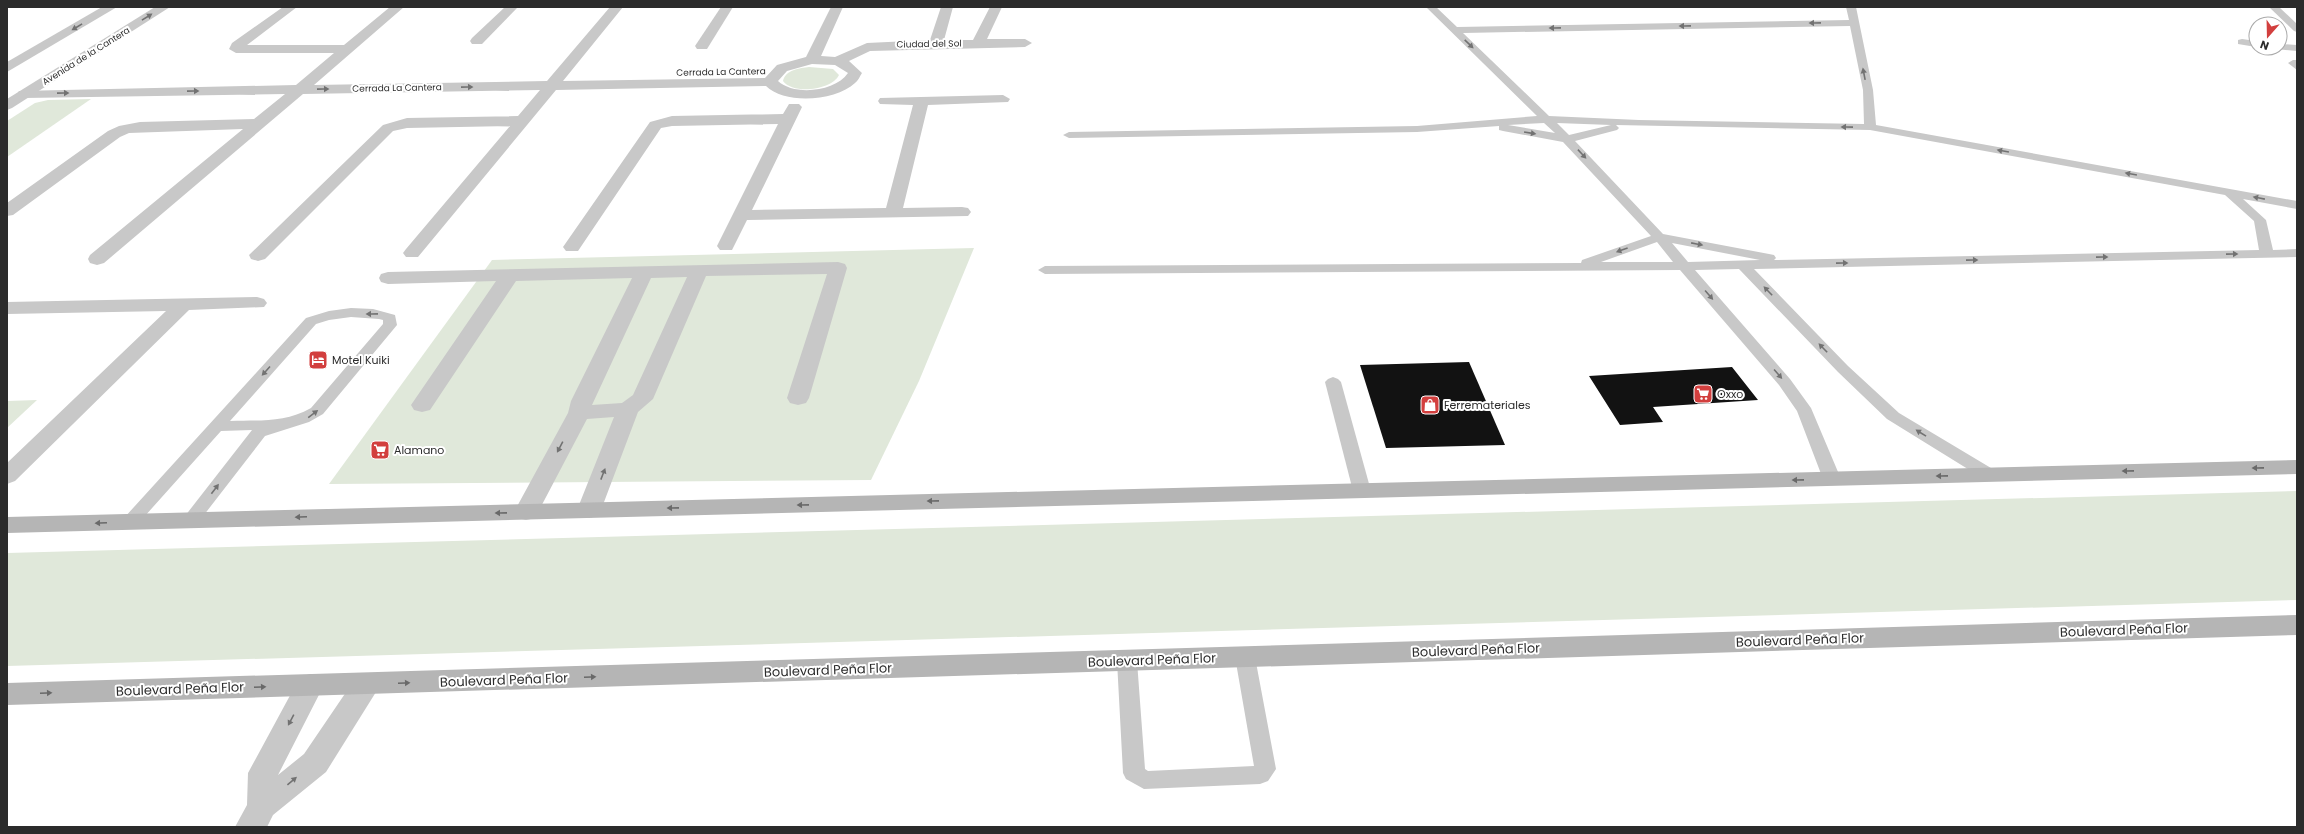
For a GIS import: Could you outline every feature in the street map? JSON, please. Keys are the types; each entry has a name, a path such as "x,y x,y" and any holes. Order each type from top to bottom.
{"main road":[{"path":"7,525 2297,467"},
{"name":"Boulevard Peña Flor","path":"7,694 2297,625"}],"street":[{"path":"7,68 111,7"},
{"name":"Avenida de la Cantera","path":"7,105 164,7"},
{"path":"291,7 237,46 236,50 348,49"},
{"path":"96,259 398,7"},
{"path":"477,41 512,7"},
{"path":"412,253 617,7"},
{"path":"702,46 727,7"},
{"path":"812,60 837,7"},
{"path":"936,44 946,7"},
{"path":"978,44 996,7"},
{"name":"Ciudad del Sol","path":"836,61 867,47 936,44 1025,43"},
{"name":"Cerrada La Cantera","path":"43,82 313,78 556,80 773,77 791,64 812,60 836,61 850,66 856,73 852,80 834,89 801,94 780,90 773,77"},
{"name":"Cerrada La Cantera","path":"24,94 299,90 556,80"},
{"path":"726,246 801,94"},
{"path":"885,101 1003,99"},
{"path":"893,213 922,100"},
{"path":"572,247 655,126 672,121 788,118"},
{"path":"258,255 388,128 407,123 522,121"},
{"path":"7,211 114,134 125,129 140,127 258,124"},
{"path":"741,215 962,212"},
{"path":"388,278 838,268 798,398"},
{"path":"579,413 628,409 642,399 699,271"},
{"path":"526,512 579,413 582,401 644,272"},
{"path":"422,405 510,275"},
{"path":"10,311 184,304 257,303"},
{"path":"7,476 184,304"},
{"path":"589,510 628,409"},
{"path":"256,816 315,763 367,684"},
{"path":"256,816 263,773 310,685"}],"lane":[{"path":"1431,7 1567,139 1659,237 1785,382 1805,411 1832,479"},
{"path":"1851,7 1868,90 1870,127"},
{"path":"2274,7 2297,28"},
{"path":"1455,30 1854,23"},
{"path":"2242,42 2248,43"},
{"path":"2297,63 2293,63 2297,67"},
{"path":"1069,135 1417,129 1547,119 1639,123 1870,127 2297,205"},
{"path":"1477,124 1567,139 1639,123"},
{"path":"2227,192 2260,220 2267,254"},
{"path":"1576,267 1659,237 1803,264"},
{"path":"1045,270 1684,266 2297,253"},
{"path":"1743,265 1843,369 1893,416 1990,475"},
{"path":"130,522 216,426 311,321 331,314 381,314 390,318 390,325 317,411 307,418 272,425 216,426"},
{"path":"1333,382 1362,491"},
{"path":"191,520 259,432 272,425"},
{"path":"1127,661 1134,774 1144,780 1260,775 1264,773 1265,769 1245,657"}],"shaded area":[{"path":"809,67 833,69 839,75 829,84 812,89 795,88 783,81 784,77 790,72"},
{"path":"91,99 7,157 7,121 35,103 48,100"},
{"path":"974,248 919,381 871,480 329,484 492,260"},
{"path":"37,400 7,428 7,401"},
{"path":"2297,491 2297,600 7,666 7,553"}],"building":[{"name":"Ferremateriales","path":"1469,362 1505,445 1386,448 1360,365"},
{"path":"1732,367 1758,400 1653,407 1663,422 1620,425 1589,376"}],"place":[{"name":"Motel Kuiki","path":"318,360"},
{"name":"Oxxo","path":"1703,394"},
{"name":"Ferremateriales","path":"1430,405"},
{"name":"Alamano","path":"380,450"}]}
